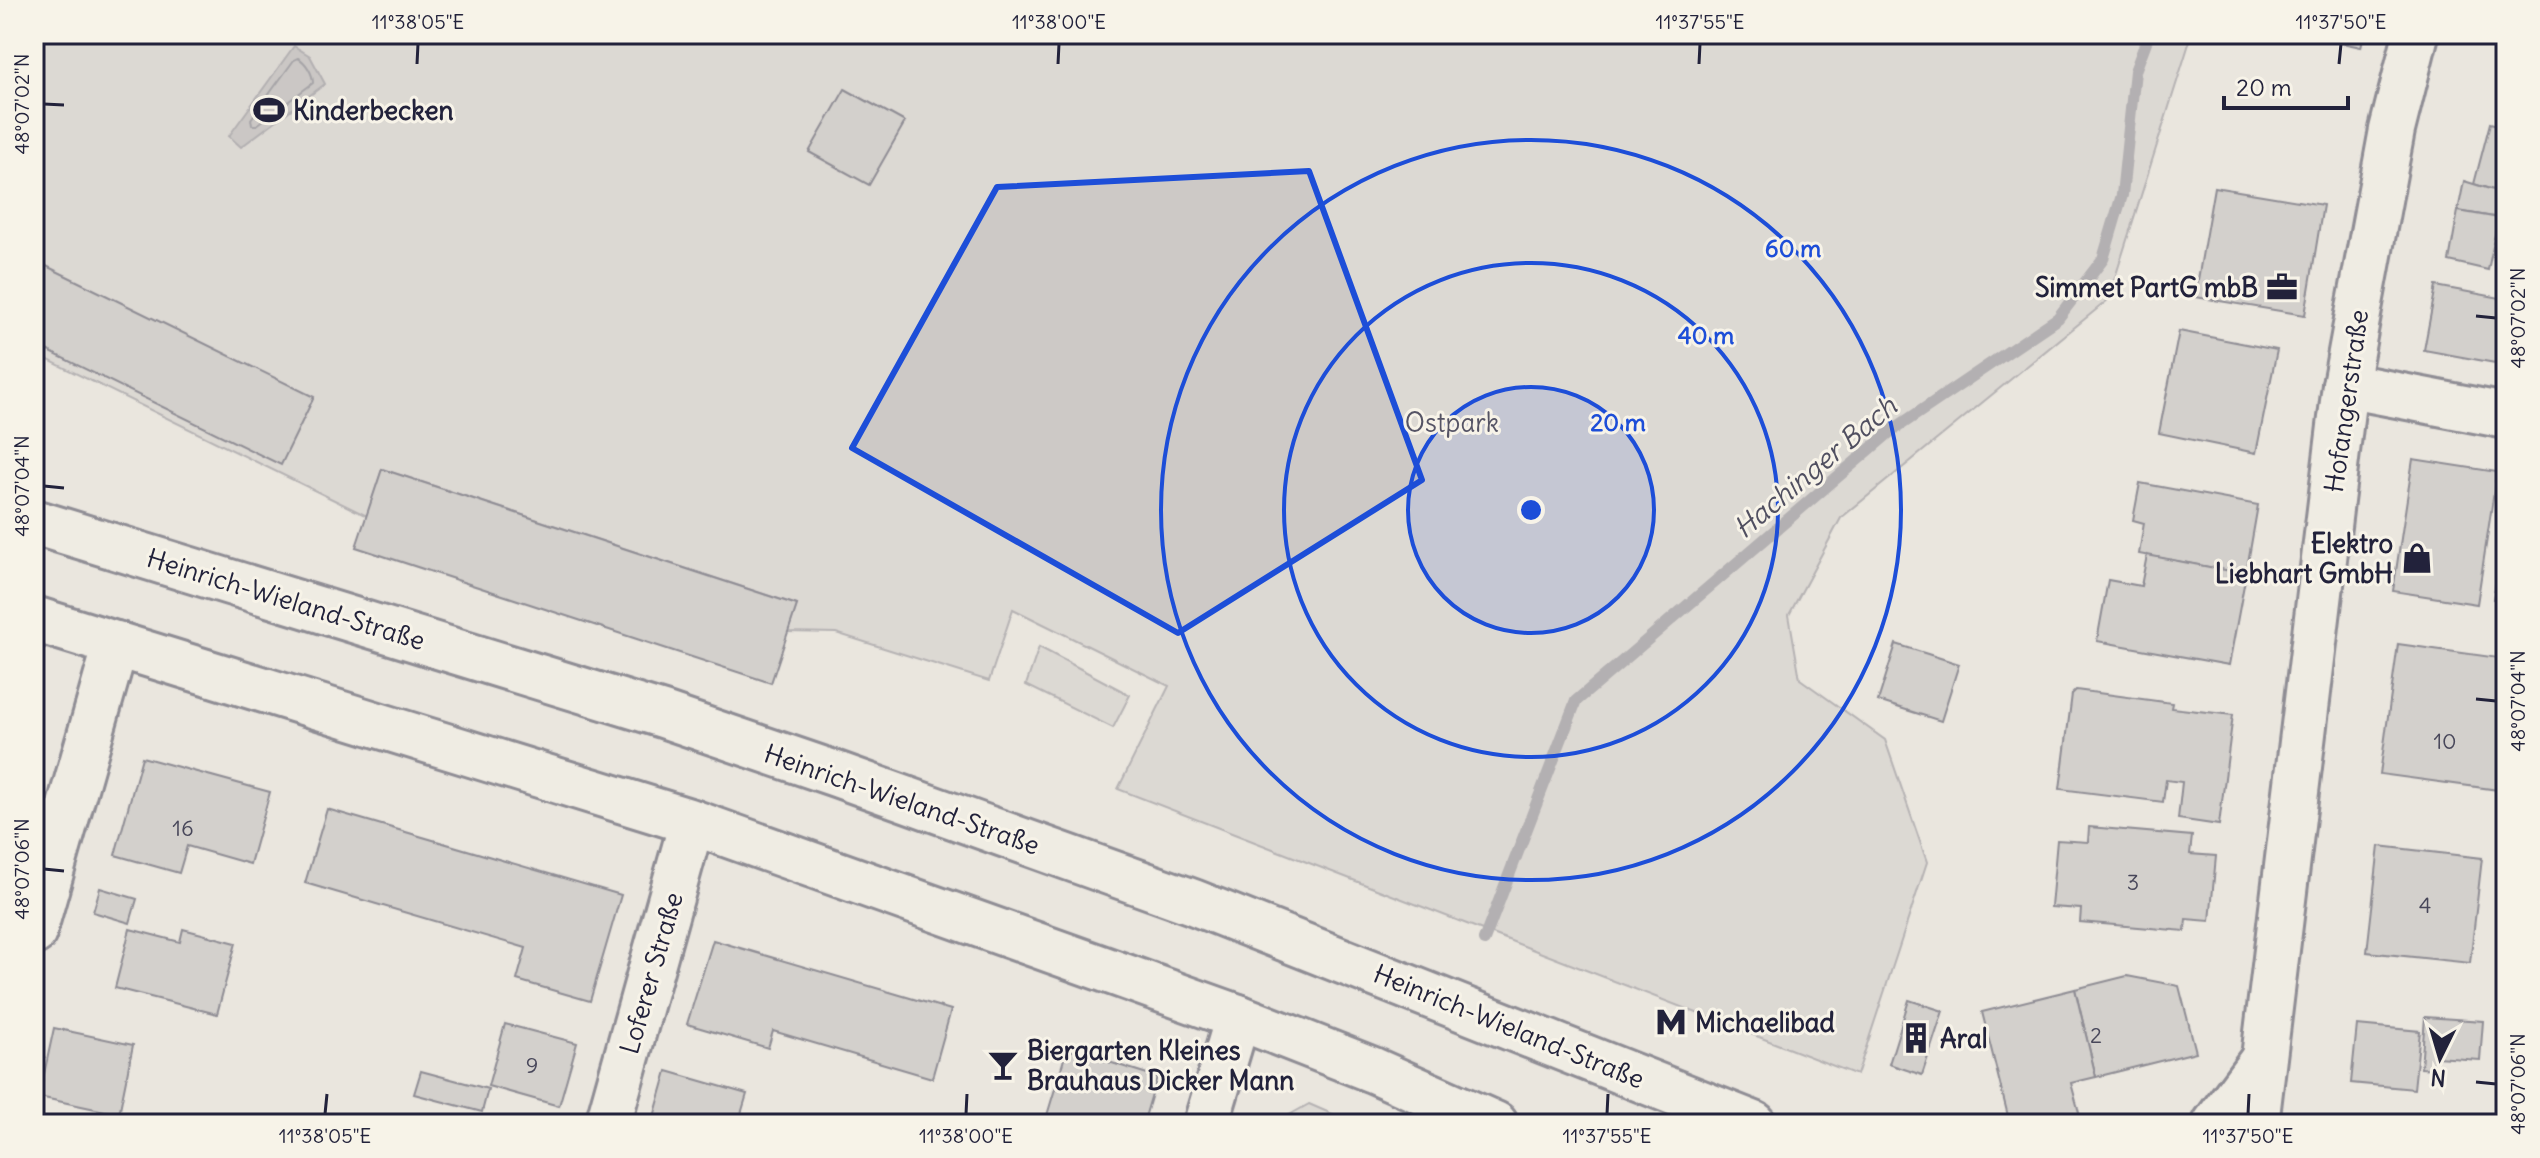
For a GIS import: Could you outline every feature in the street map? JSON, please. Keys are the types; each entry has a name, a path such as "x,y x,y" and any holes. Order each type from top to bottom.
{"main road":[{"name":"Hofangerstraße","path":"2256,1124 2345,385 2392,130 2416,34"},
{"path":"2345,385 2506,416"},
{"name":"Heinrich-Wieland-Straße","path":"34,522 663,715 836,774 1208,908 1754,1124"},
{"path":"34,619 692,822 1238,1017 1373,1070 1495,1124"},
{"path":"34,932 116,644"},
{"name":"Loferer Straße","path":"608,1124 692,822"},
{"path":"1206,1124 1238,1017"},
{"name":"Hofangerstraße","path":"2215,1124 2264,1057"}],"highlighted area":[{"path":"1309,171 1422,480 1178,633 852,448 997,187"}],"green space":[{"name":"Ostpark","path":"34,34 2192,34 2108,300 1841,518 1789,615 1800,679 1885,740 1927,862 1857,1075 1118,789 1169,686 1013,609 989,681 836,633 788,632 797,605 382,469 367,516 34,353"},
{"path":"1039,647 1130,695 1113,728 1026,685"},
{"path":"1309,1104 1355,1124 1273,1124"}],"water":[{"name":"Kinderbecken","path":"294,46 310,56 325,84 241,147 229,136"}],"building":[{"path":"2300,34 2364,34 2361,47"},
{"path":"845,89 905,122 869,185 809,152"},
{"path":"2490,123 2506,127 2506,194 2474,184"},
{"path":"2464,181 2506,194 2506,219 2458,211"},
{"path":"2214,187 2323,205 2305,315 2195,297"},
{"path":"2458,211 2499,218 2488,270 2449,261"},
{"path":"2499,218 2506,219 2506,246 2493,243"},
{"path":"36,261 314,397 281,465 34,344"},
{"path":"2436,286 2506,299 2506,365 2424,350"},
{"path":"2179,331 2277,350 2256,453 2159,433"},
{"path":"2413,459 2497,472 2477,604 2393,591"},
{"path":"382,469 797,605 771,683 356,547"},
{"path":"2140,483 2258,505 2246,574 2139,554 2144,523 2133,520"},
{"path":"2502,551 2506,551 2506,602 2493,599"},
{"path":"2147,555 2246,574 2229,665 2097,641 2108,580 2141,586"},
{"path":"1896,644 1959,664 1941,721 1878,701"},
{"path":"2398,644 2506,659 2506,791 2380,774"},
{"path":"2076,690 2172,703 2171,708 2233,715 2219,825 2178,819 2182,782 2166,780 2163,802 2060,789 2072,694"},
{"path":"142,757 270,792 250,864 187,846 179,873 115,855"},
{"path":"327,809 621,895 590,1001 517,980 526,948 305,883"},
{"path":"2089,827 2192,836 2190,854 2216,856 2210,921 2186,919 2185,931 2080,922 2081,909 2051,907 2057,840 2088,842"},
{"path":"2379,846 2482,858 2470,963 2367,952"},
{"path":"100,888 137,899 130,923 93,912"},
{"path":"130,929 180,942 183,929 236,943 217,1014 115,988"},
{"path":"713,940 951,1010 932,1078 773,1031 768,1048 687,1024"},
{"path":"2127,976 2179,986 2196,1052 2096,1077 2075,989"},
{"path":"2075,989 2096,1077 2071,1083 2081,1120 2066,1124 2010,1124 1982,1012"},
{"name":"Aral","path":"1909,1000 1943,1011 1922,1075 1889,1064"},
{"path":"2425,1017 2483,1021 2480,1060 2436,1057 2435,1069 2421,1068"},
{"path":"505,1024 577,1043 559,1106 488,1086"},
{"path":"2357,1025 2420,1031 2414,1089 2351,1083"},
{"path":"54,1028 133,1045 119,1114 39,1097"},
{"path":"1067,1049 1157,1077 1143,1124 1045,1122"},
{"path":"421,1071 488,1089 482,1112 414,1094"},
{"path":"667,1071 747,1094 738,1124 652,1124"}],"waterway":[{"name":"Hachinger Bach","path":"1484,940 1576,701 1890,432 2058,318 2103,259 2122,195 2135,71 2149,34"}],"place":[{"name":"Kinderbecken","path":"269,110"},
{"name":"Simmet PartG mbB","path":"2282,287"},
{"name":"Elektro Liebhart GmbH","path":"2417,558"},
{"name":"Michaelibad","path":"1671,1022"},
{"name":"Aral","path":"1916,1038"},
{"name":"Biergarten Kleines Brauhaus Dicker Mann","path":"1003,1065"}]}
